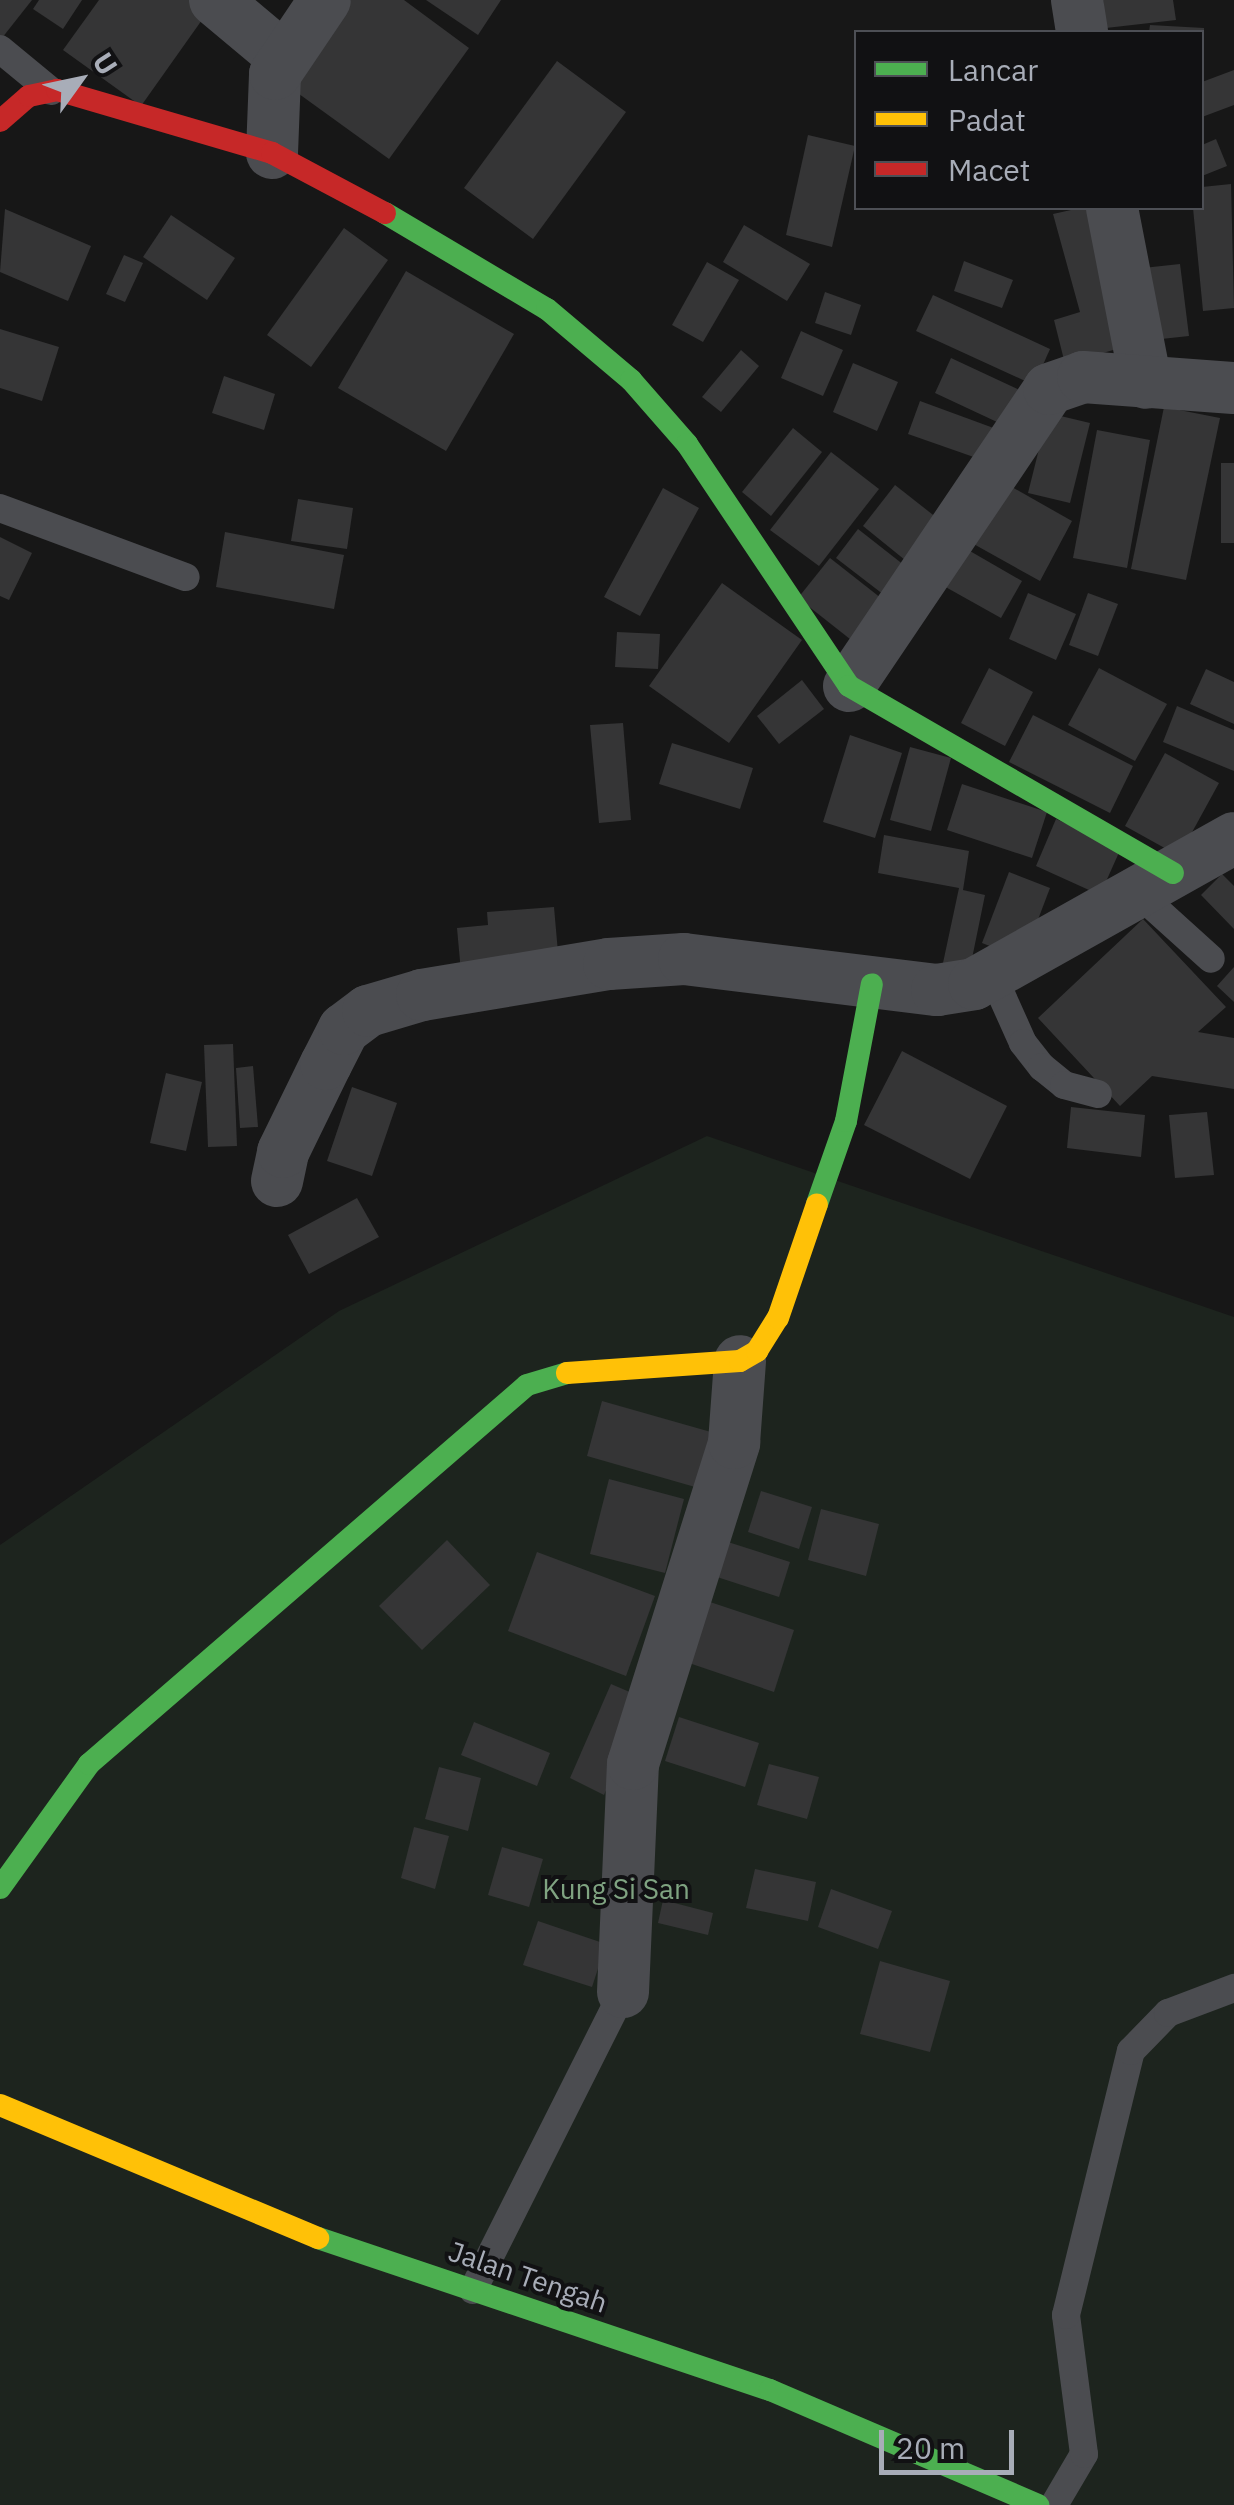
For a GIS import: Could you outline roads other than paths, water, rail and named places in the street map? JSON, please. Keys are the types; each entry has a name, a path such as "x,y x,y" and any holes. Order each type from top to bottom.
{"street":[{"path":"214,0 284,58"},
{"path":"272,153 272,90 284,58 325,0"},
{"path":"1077,0 1082,30"},
{"path":"0,121 29,96 51,92 100,98 272,153 403,222 547,309 631,380 687,444 849,686 1156,883"},
{"path":"1112,210 1146,383"},
{"path":"849,686 1036,401 1065,380 1234,388"},
{"path":"277,1181 283,1152 344,1030 368,1011 422,995 665,960 937,990 993,976 1234,838"},
{"path":"0,1888 89,1764 526,1385 563,1373 740,1361 757,1351 778,1318 846,1121 872,984"},
{"path":"622,1992 632,1764 734,1443 740,1361"},
{"name":"Jalan Tengah","path":"0,2105 288,2228 770,2390 1038,2505"}],"lane":[{"path":"0,49 51,92"},
{"path":"0,508 186,577"},
{"path":"1156,883 1211,959"},
{"path":"993,976 1022,1042 1042,1068 1064,1085 1098,1094"},
{"path":"1054,2505 1084,2454 1066,2315 1131,2051 1168,2013 1234,1988"},
{"path":"473,2290 622,1992"}],"park label":[{"name":"Kung Si San","path":"616,1889"}]}
